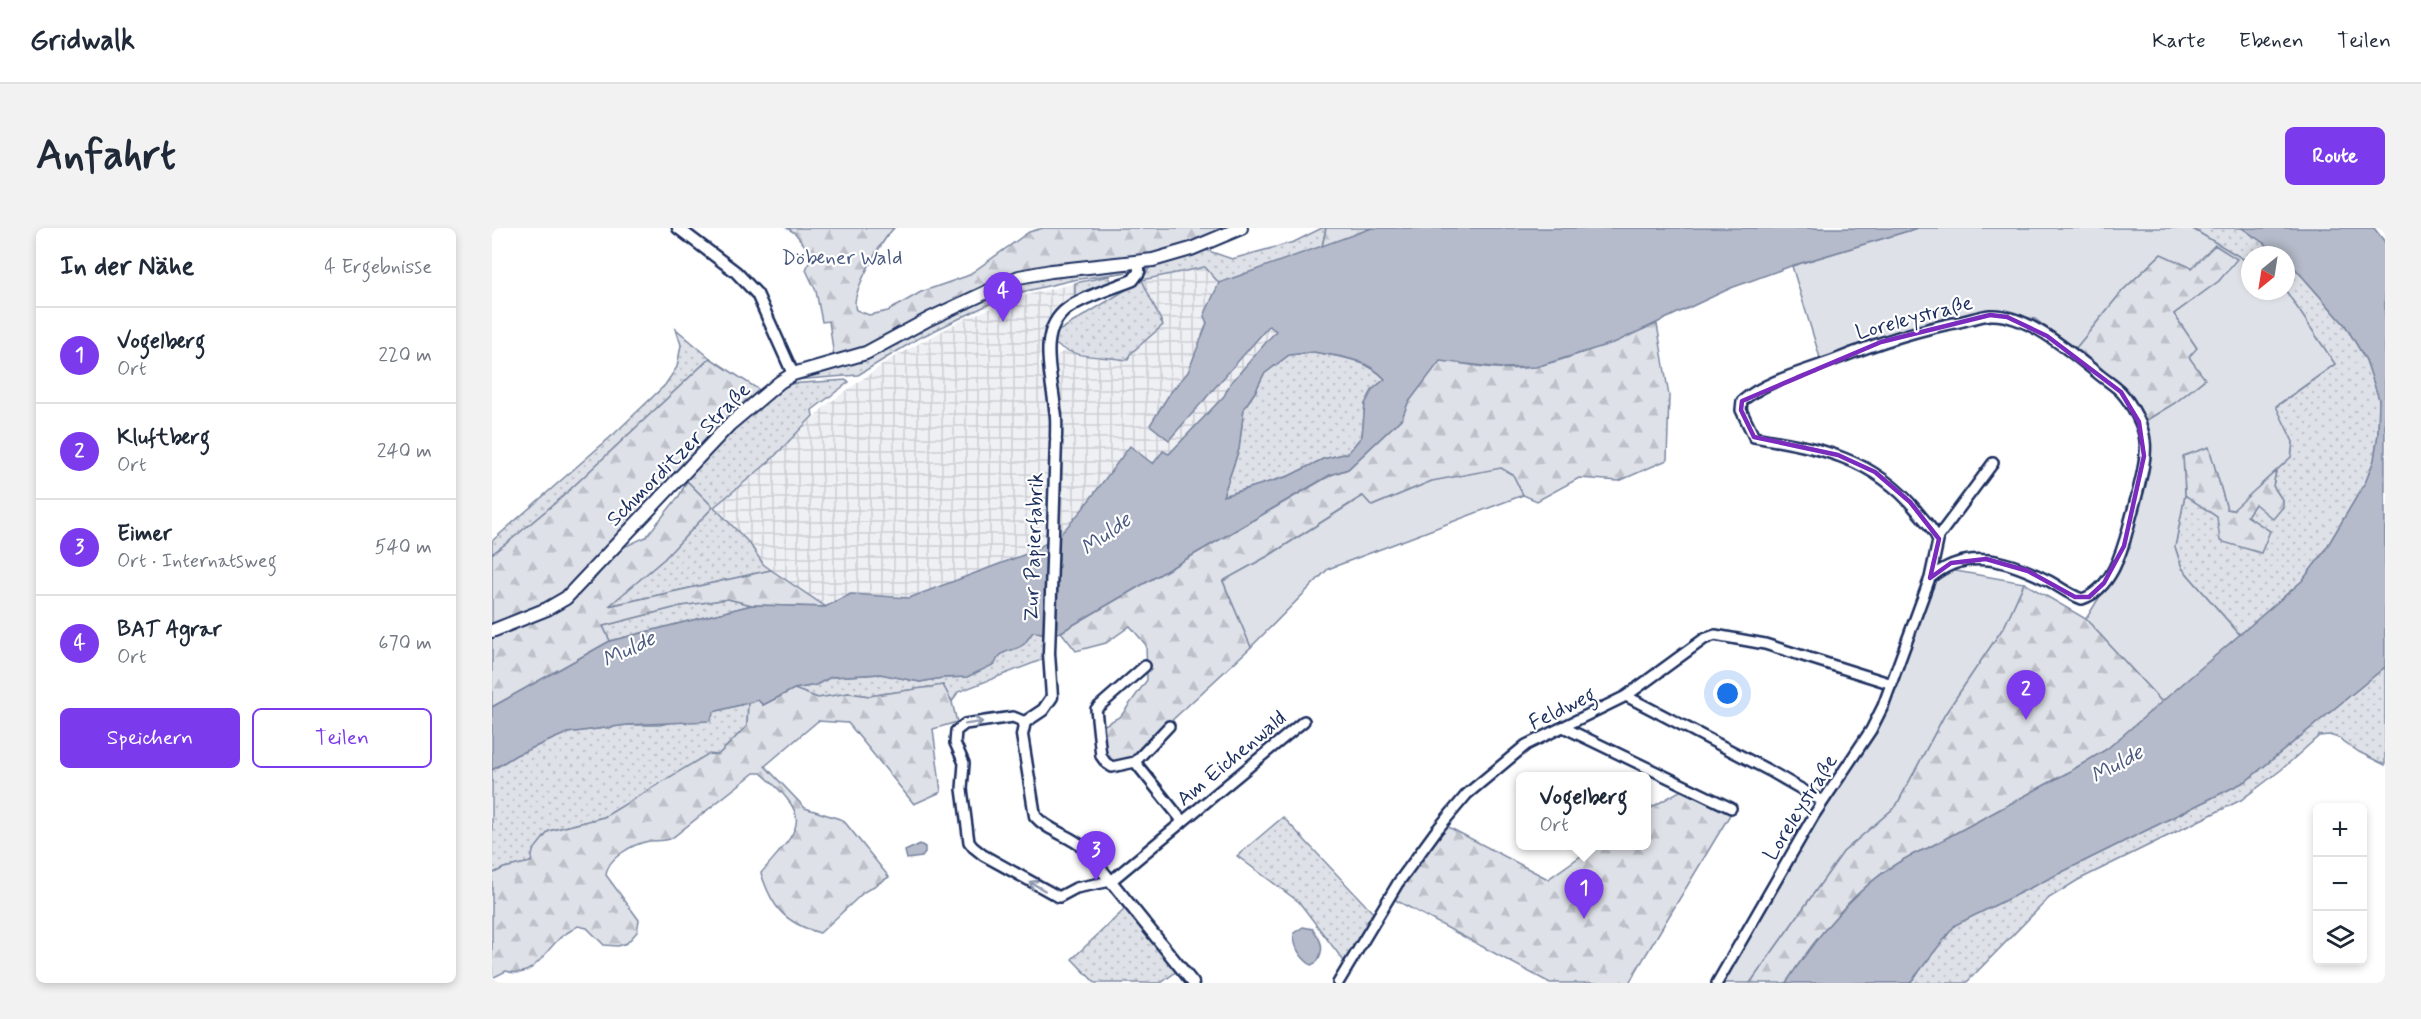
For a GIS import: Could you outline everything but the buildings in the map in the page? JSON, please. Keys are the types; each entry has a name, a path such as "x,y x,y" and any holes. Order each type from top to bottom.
{"main road":[{"name":"Schmorditzer Straße","path":"492,631 547,609 566,598 721,432 771,389 794,374 866,353 929,319 1019,277 1051,271 1139,262 1182,253 1241,228"}],"street":[{"path":"678,228 736,272 757,294 794,374"},
{"name":"Zur Papierfabrik","path":"1026,722 1043,710 1052,698 1049,653 1056,412 1048,352 1051,331 1057,318 1069,307 1133,280 1139,272 1139,262"},
{"name":"Loreleystraße","path":"1930,578 1951,563 1964,559 1986,559 2028,571 2082,599 2089,597 2104,583 2124,546 2145,456 2145,440 2139,422 2121,393 2070,351 2047,336 2007,317 1990,315 1881,342 1785,379 1742,401 1741,410 1754,436 1838,454 1875,472 1893,485 1910,502 1938,537"},
{"name":"Loreleystraße","path":"1717,983 1822,801 1871,730 1892,684 1930,578 1938,537 1993,463"},
{"name":"Feldweg","path":"1338,983 1398,883 1447,816 1467,794 1527,745 1626,696 1688,649 1715,634 1765,644 1892,684"},
{"path":"1145,666 1096,709 1101,756 1106,764 1112,767 1135,762 1169,726"},
{"path":"1626,696 1770,771 1822,801"},
{"path":"1111,881 1076,888 1059,897 972,848 969,842 962,789 964,763 955,743 956,731 965,724 1013,717 1026,722 1022,735 1035,816 1041,822 1072,838 1084,848 1111,881 1193,983"},
{"name":"Am Eichenwald","path":"1111,881 1304,721"},
{"path":"1563,727 1731,808"},
{"name":"Am Eichenwald","path":"1135,762 1180,818 1181,823"}],"highlighted area":[{"path":"1990,315 2007,317 2047,336 2121,392 2139,422 2144,456 2124,546 2104,583 2089,597 2075,597 2028,571 1986,559 1951,563 1930,578 1939,539 1910,502 1875,472 1838,455 1754,437 1741,410 1742,401 1881,342"}],"shaded area":[{"path":"1205,267 1219,283 1204,316 1207,323 1188,372 1170,393 1168,440 1269,326 1276,331 1230,384 1224,396 1169,454 1153,464 1129,447 1081,511 1058,537 1026,554 909,598 851,594 826,607 763,564 750,544 713,507 769,462 825,406 892,358 964,319 1019,297 1075,283 1075,299 1055,314 1042,340 1039,368 1064,351 1093,357 1127,360 1130,355 1142,280"}],"green space":[{"name":"Döbener Wald","path":"787,228 894,228 875,255 857,293 856,310 869,315 888,311 921,292 967,276 1029,232 1043,228 1232,228 1168,253 1051,267 872,346 834,357 829,321 822,322 816,291 806,270 812,255 795,233"},
{"path":"1326,228 1322,247 1219,283 1205,267 1142,280 1151,265 1203,249 1232,259 1294,242"},
{"path":"1326,228 1372,228 1322,247"},
{"path":"1918,228 2191,228 2241,258 2241,300 2292,300 2335,364 2276,406 2293,442 2291,457 2233,510 2227,509 2209,447 2183,456 2185,495 2175,547 2182,568 2240,635 2162,702 2086,619 2130,547 2148,444 2147,420 2175,403 2205,379 2189,357 2197,348 2174,314 2219,281 2237,259 2215,245 2192,268 2161,254 2123,290 2075,349 2035,319 1988,311 1821,361 1792,266"},
{"path":"2191,228 2242,228 2268,246 2241,246 2241,258"},
{"path":"2215,245 2238,259 2219,281 2174,314 2197,348 2205,379 2175,403 2147,420 2075,349 2123,290 2161,254"},
{"path":"1135,267 1135,271 1073,280 1000,299 919,338 858,375 794,380 1022,282"},
{"path":"2295,268 2345,325 2366,360 2379,399 2378,434 2374,460 2366,481 2324,552 2302,581 2240,635 2182,568 2175,547 2185,495 2217,517 2247,516 2255,504 2283,501 2273,486 2276,471 2291,457 2293,442 2276,407 2335,364 2292,300 2295,300"},
{"path":"1109,276 1111,286 1075,299 1075,283"},
{"path":"1142,280 1163,325 1130,354 1128,360 1080,355 1055,344 1057,332"},
{"path":"1657,324 1669,396 1667,460 1619,481 1579,478 1537,501 1523,495 1513,475 1432,481 1372,506 1362,496 1270,555 1223,581 1251,647 1128,761 1115,763 1108,761 1104,753 1101,727 1121,716 1147,680 1146,645 1130,626 1106,643 1076,651 1061,632 1331,475 1348,469 1402,418 1408,403 1440,360 1476,366 1526,368 1583,352"},
{"path":"676,329 710,358 560,499 492,554 492,541 615,433 665,385 677,367 681,345"},
{"path":"1314,352 1361,363 1378,372 1385,379 1373,389 1365,404 1362,436 1348,453 1323,459 1289,476 1223,496 1239,449 1244,408 1264,374 1289,355"},
{"path":"710,358 761,391 651,499 567,592 550,603 492,626 492,554 560,499"},
{"path":"847,380 849,382 812,410 813,416 769,462 714,507 750,544 763,564 771,570 608,606 664,559 713,507 684,478 732,428 787,384"},
{"path":"2209,446 2227,509 2232,510 2276,471 2273,486 2283,501 2283,507 2273,519 2255,504 2247,516 2270,531 2261,553 2220,541 2217,517 2185,495 2183,456"},
{"path":"1501,468 1513,475 1523,495 1328,569 1251,647 1223,581 1270,555 1363,496 1372,506 1432,481"},
{"path":"687,481 713,507 664,559 609,606 771,570 826,607 752,605 728,599 681,606 603,626 610,641 492,707 492,636 540,619 571,602 597,576 615,551 646,537 679,496"},
{"path":"1939,568 2024,583 2005,625 1945,714 1896,806 1843,852 1750,983 1718,983 1891,693"},
{"path":"2024,583 2086,619 2162,702 2107,749 2069,772 1885,871 1847,904 1830,923 1786,983 1750,983 1843,852 1896,806 1945,714 2005,625"},
{"path":"728,599 752,605 610,641 603,626 681,606"},
{"path":"1033,632 1044,633 1044,659 958,692 952,702 943,685 869,696 849,693 818,698 794,689 816,685 831,677 881,674 920,682 967,677 1008,650 1024,644"},
{"path":"2385,667 2385,765 2359,752 2339,738 2329,735 2319,736 2281,770 2241,800 2078,880 2049,898 1966,983 1910,983 1955,925 2246,781"},
{"path":"943,685 952,702 957,722 933,729 941,792 914,804 848,723 818,721 765,766 805,808 843,820 889,877 864,892 820,933 789,919 775,905 765,885 761,873 793,833 796,823 795,813 789,802 761,773 754,773 672,838 636,845 611,863 606,875 639,920 637,932 627,943 618,946 604,945 587,928 578,926 560,938 530,969 515,973 506,971 492,978 492,874 504,868 531,862 533,851 549,831 604,817 708,754 718,755 747,726 748,703 758,700 763,705 794,689 818,698 849,693 869,696"},
{"path":"748,703 747,726 718,755 604,817 549,831 534,851 531,862 504,868 492,874 492,770 516,755 567,733 627,725 660,725"},
{"path":"1683,789 1731,813 1629,983 1550,983 1386,895 1437,821 1548,879 1589,850 1651,850 1651,808"},
{"path":"1283,817 1375,915 1346,964 1299,902 1237,856"},
{"path":"1127,907 1177,971 1161,983 1095,983 1072,959"}],"water":[{"name":"Mulde","path":"1372,228 1918,228 1791,266 1731,288 1616,342 1536,367 1502,368 1440,361 1408,403 1402,418 1348,469 1330,475 1061,632 1055,634 1033,632 1020,647 1004,653 995,664 967,677 920,682 880,674 831,677 816,685 794,689 763,705 758,700 714,712 710,721 627,725 567,733 516,755 492,770 492,707 610,641 752,605 825,607 851,594 909,598 1026,554 1058,537 1081,511 1130,446 1153,464 1163,451 1169,454 1224,396 1230,384 1276,331 1269,326 1169,440 1150,425 1170,393 1188,372 1207,323 1204,316 1219,283","holes":["1314,352 1361,363 1378,372 1385,379 1373,389 1365,404 1362,436 1348,453 1323,459 1289,476 1223,496 1239,449 1244,408 1264,374 1289,355"]},
{"name":"Mulde","path":"2242,228 2374,228 2385,242 2385,667 2246,781 1955,925 1910,983 1786,983 1830,923 1847,904 1885,871 2069,772 2107,749 2302,581 2324,552 2366,481 2374,460 2378,434 2379,399 2366,360 2345,325 2295,268 2295,246 2268,246"},
{"path":"920,844 925,847 922,857 907,859 905,851"},
{"path":"1303,927 1313,929 1321,945 1321,953 1317,962 1311,965 1300,955 1295,943 1294,933"}],"place":[{"name":"BAT Agrar","path":"1003,322"},
{"name":"Kluftberg","path":"2026,720"},
{"name":"Eimer","path":"1096,881"},
{"name":"Vogelberg","path":"1584,919"}]}
